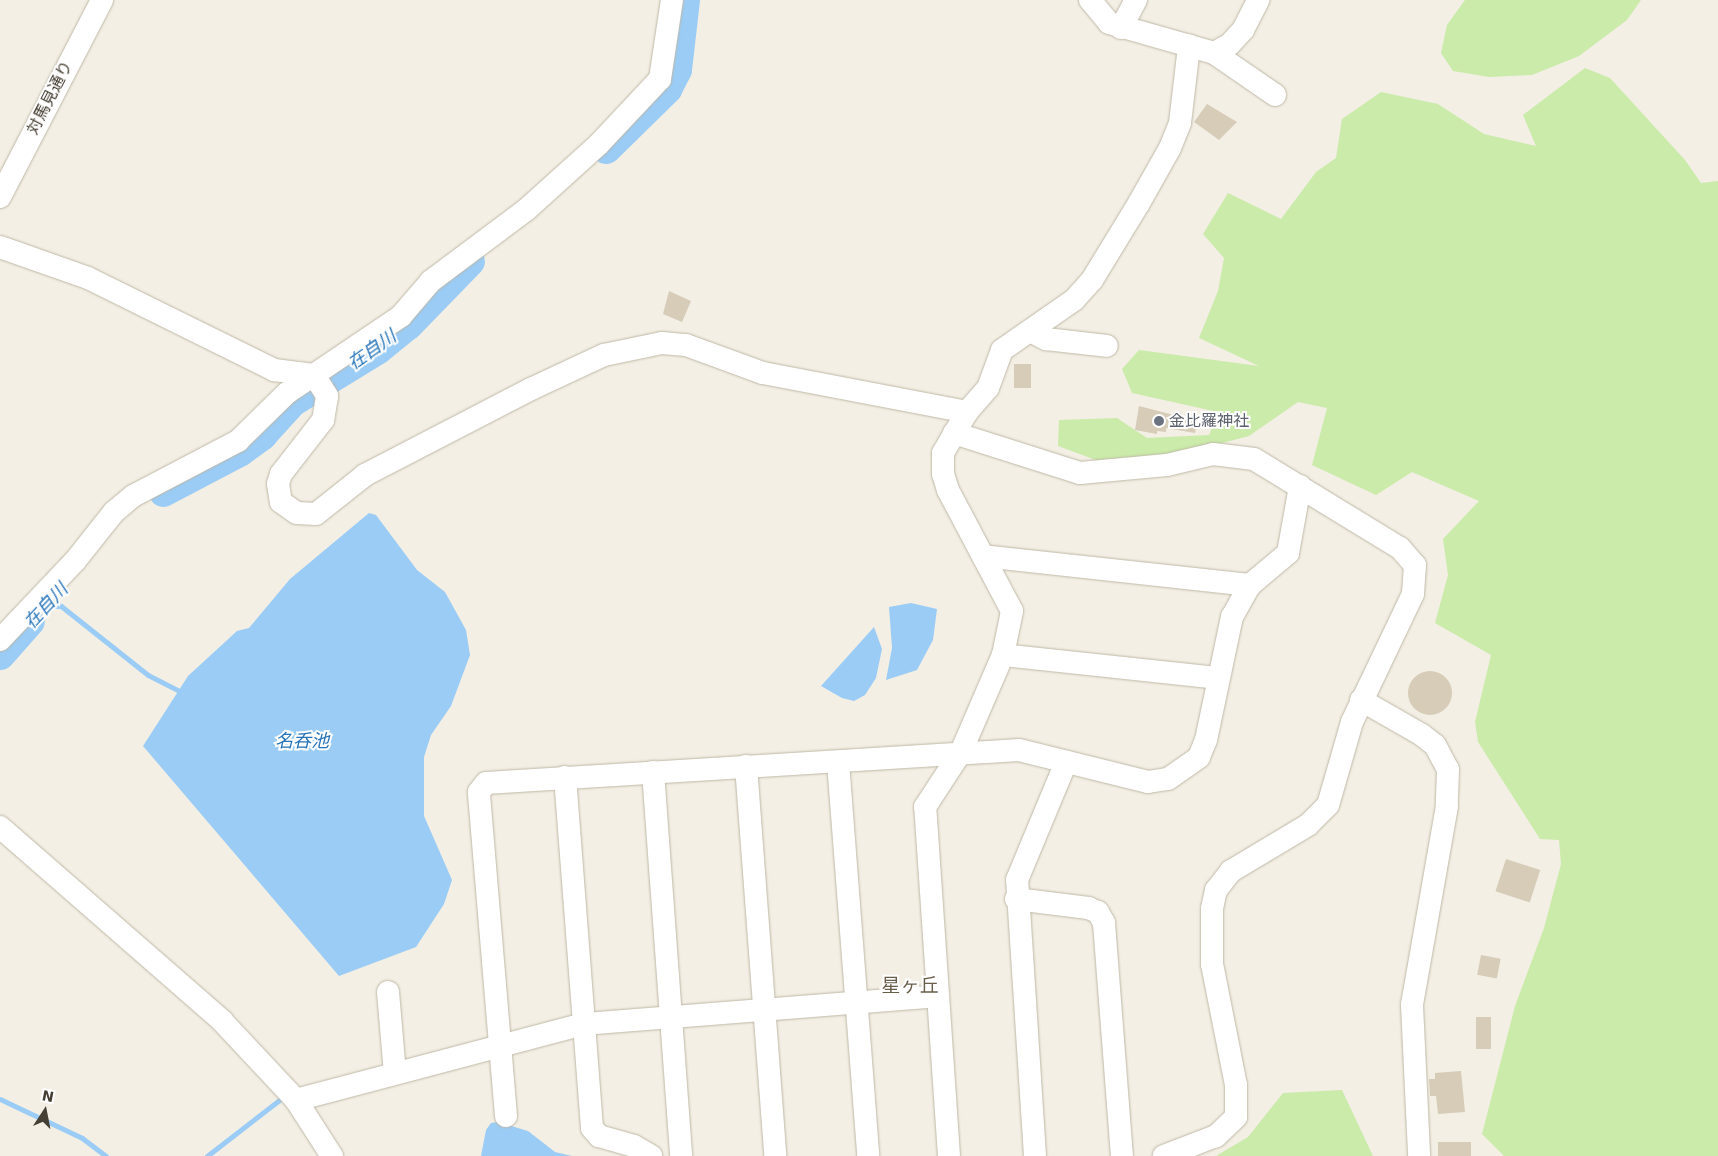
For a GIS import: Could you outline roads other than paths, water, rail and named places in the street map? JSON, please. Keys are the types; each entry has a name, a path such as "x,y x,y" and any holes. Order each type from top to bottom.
{"street":[{"name":"対馬見通り","path":"0,197 102,0"},
{"path":"0,640 75,561 114,512 133,496 238,441 287,393 400,316 431,281 526,210 599,144 660,79 672,0"},
{"path":"1090,0 1100,15 1121,28 1214,53 1275,95"},
{"path":"1121,28 1136,0"},
{"path":"1214,53 1230,44 1242,30 1258,0"},
{"path":"949,1156 925,807 961,752 1004,655 1012,611 943,474 943,453 967,412 988,388 1002,350 1074,300 1092,280 1170,148 1185,97 1189,46"},
{"path":"0,247 88,278 274,370 314,375"},
{"path":"1030,331 1046,339 1107,346"},
{"path":"314,375 327,396 323,420 281,474 278,484 281,502 297,513 316,514 365,476 531,389 604,355 662,342 686,345 763,373 967,412"},
{"path":"954,433 1080,473 1235,453 1254,459 1400,548 1414,565 1413,594 1361,700 1328,805 1308,825 1231,871 1216,890 1212,909 1212,964 1236,1085 1236,1117 1216,1136 1164,1156"},
{"path":"506,1116 479,792 486,783 838,762 961,752 1019,750 1148,782 1185,770 1199,757 1206,740 1232,617 1250,586 1288,553 1300,486"},
{"path":"983,556 1250,586"},
{"path":"1004,655 1218,678"},
{"path":"1361,700 1422,735 1435,745 1448,769 1447,806 1412,1014 1419,1156"},
{"path":"838,762 868,1156"},
{"path":"1035,1156 1016,899 1017,880 1066,762"},
{"path":"746,766 775,1156"},
{"path":"653,772 681,1156"},
{"path":"565,777 592,1128 599,1136 634,1146 651,1156"},
{"path":"0,827 222,1021 296,1100 332,1156"},
{"path":"1016,899 1088,908 1098,912 1104,923 1122,1156"},
{"path":"389,992 395,1073"},
{"path":"296,1100 499,1044 584,1024 938,996"}],"water":[{"name":"名呑池","path":"369,513 376,515 417,570 445,592 466,630 470,655 451,706 431,735 424,757 424,816 452,880 444,904 416,947 339,976 143,746 188,676 237,631 249,628 290,579"},
{"path":"911,603 937,609 933,640 917,670 886,680 892,648 889,607"},
{"path":"874,627 882,649 876,678 865,695 854,701 842,698 821,686"},
{"path":"498,1122 528,1131 555,1152 572,1156 481,1156 486,1130 491,1123"}],"waterway":[{"name":"在自川","path":"606,149 667,89 677,69 685,0"},
{"name":"在自川","path":"163,492 239,452 262,435 292,402 378,349 408,325 470,261"},
{"path":"45,606 61,606 148,675 179,691"},
{"name":"在自川","path":"0,655 30,621"},
{"path":"207,1156 283,1097"},
{"path":"0,1099 82,1138 106,1156"}],"place":[{"name":"金比羅神社","path":"1159,421"}],"district":[{"name":"星ヶ丘","path":"910,986"}]}
